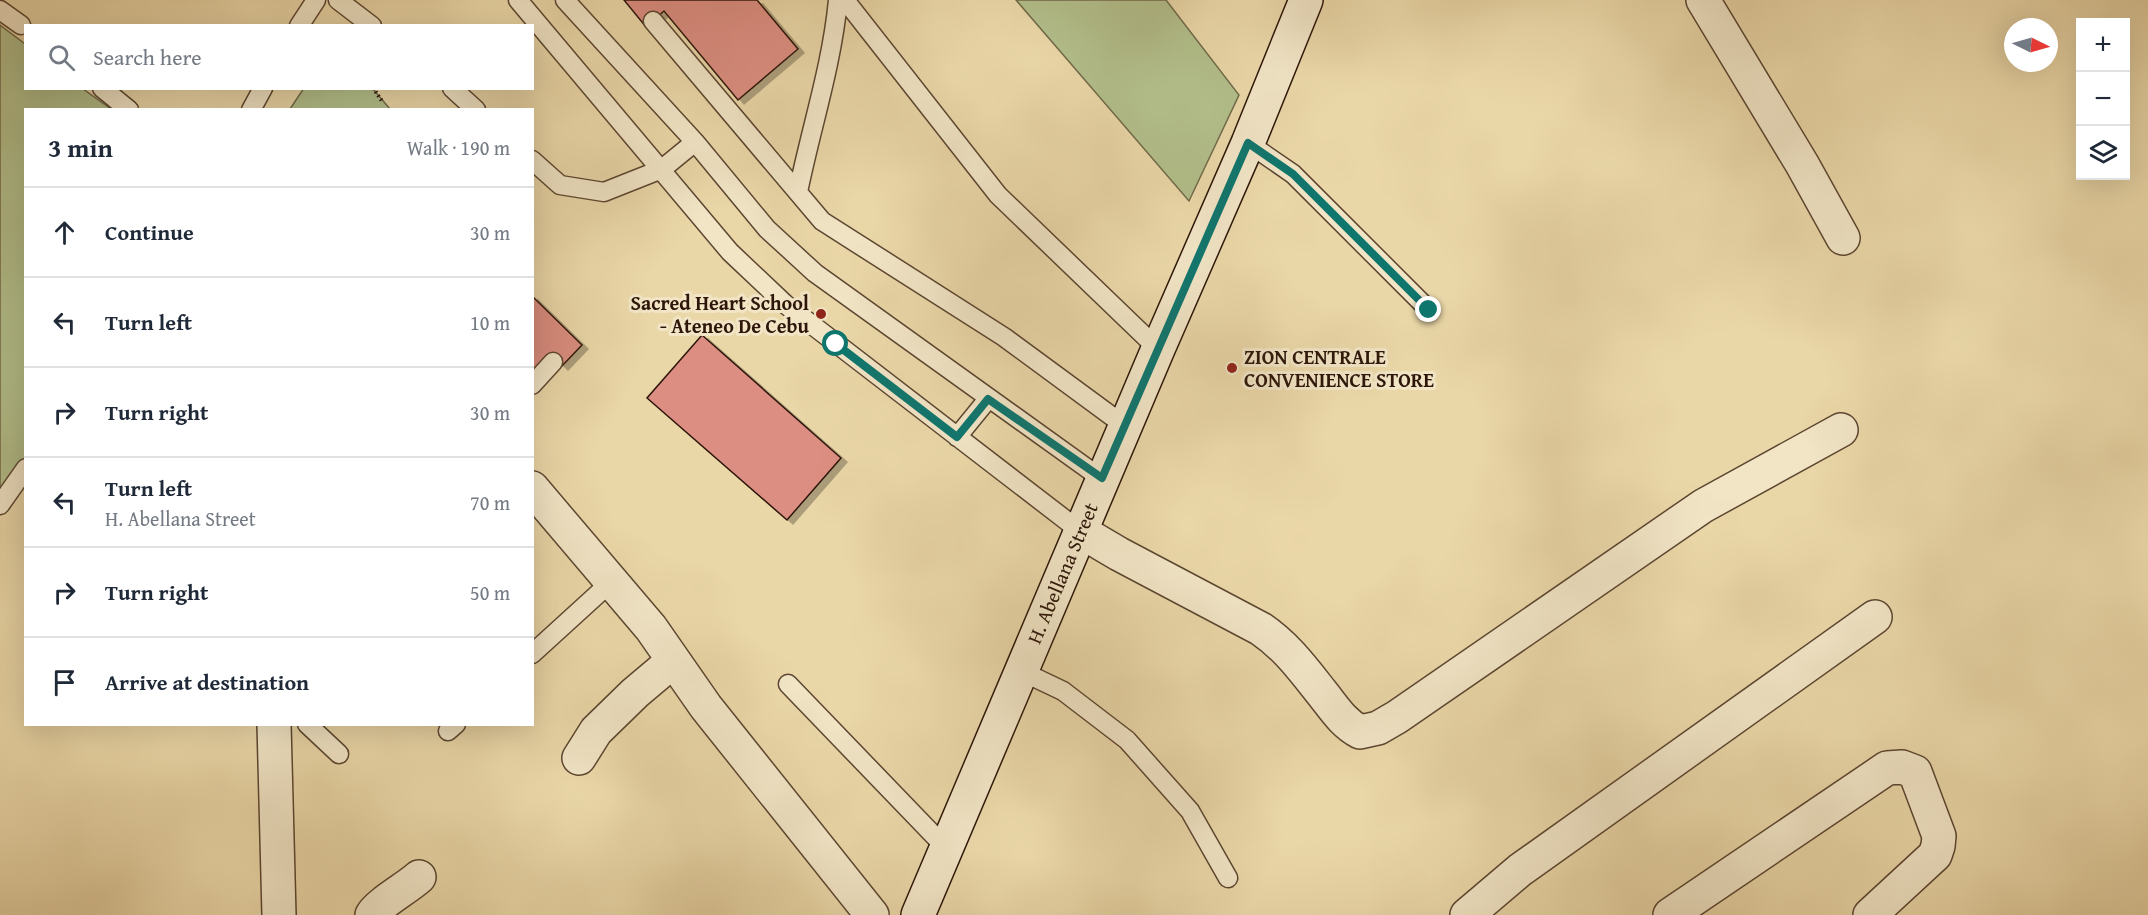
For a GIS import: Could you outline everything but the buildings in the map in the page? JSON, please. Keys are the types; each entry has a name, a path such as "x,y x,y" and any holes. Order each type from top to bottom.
{"street":[{"name":"H. Abellana Street","path":"918,915 1102,478 1248,143 1306,0"},
{"path":"1703,0 1802,164 1843,238"},
{"path":"1080,531 1262,629 1288,651 1346,724 1360,732 1378,728 1397,717 1703,507 1841,430"},
{"path":"534,490 651,628 672,661 713,716 872,915"},
{"path":"1467,915 1520,870 1875,617"},
{"path":"579,758 596,731 672,661"},
{"path":"274,726 279,915"},
{"path":"1670,915 1887,768 1902,767 1915,772 1939,836 1938,846 1935,855 1870,915"},
{"path":"372,915 419,876"}],"lane":[{"path":"300,24 316,0"},
{"path":"338,0 369,24"},
{"path":"518,0 730,252 785,304 1080,531"},
{"path":"565,0 695,142 767,229 815,273 988,399 1102,478"},
{"path":"798,192 809,136 827,74 838,0"},
{"path":"845,0 998,195 1158,348"},
{"path":"0,10 21,25"},
{"path":"653,21 822,221 1004,337 1125,426"},
{"path":"104,90 127,108"},
{"path":"252,108 262,90"},
{"path":"454,90 474,108"},
{"path":"534,162 560,185 604,192 662,169 695,142"},
{"path":"1248,143 1293,174 1429,310"},
{"path":"534,384 553,362"},
{"path":"957,437 988,399"},
{"path":"0,505 24,471"},
{"path":"534,652 611,582"},
{"path":"1021,671 1063,691 1127,740 1190,811 1228,878"},
{"path":"788,684 946,848"},
{"path":"310,726 339,754"}],"path":[{"path":"374,90 382,101"}],"green space":[{"path":"1016,0 1166,0 1239,95 1189,201"},
{"path":"0,25 24,43 24,90 84,90 110,108 24,108 24,465 0,495"},
{"path":"303,90 374,90 389,108 291,108"}],"place":[{"name":"Sacred Heart School - Ateneo De Cebu","path":"821,314"},
{"name":"ZION CENTRALE CONVENIENCE STORE","path":"1232,368"}],"route":[{"path":"836,344 957,437 988,399 1102,478 1248,143 1293,174 1429,310"}]}
